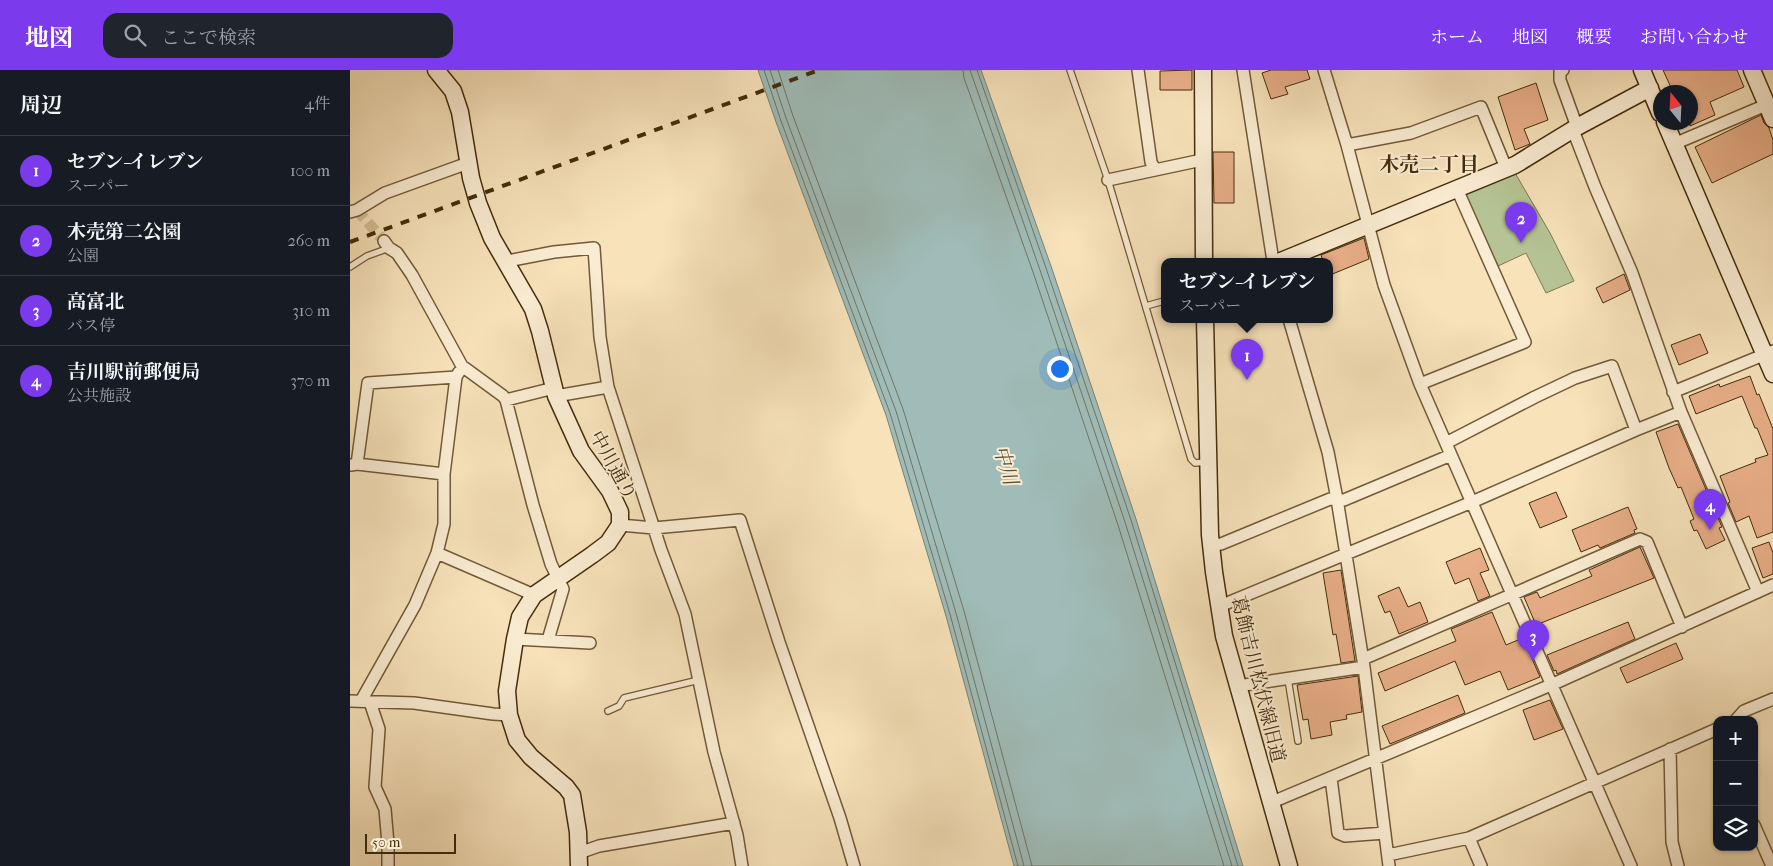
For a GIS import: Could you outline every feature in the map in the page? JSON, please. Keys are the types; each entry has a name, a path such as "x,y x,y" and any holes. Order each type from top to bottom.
{"street":[{"name":"中川通り","path":"436,70 453,91 460,112 470,178 492,238 533,309 555,392 581,452 613,496 620,512 620,524 608,542 534,595 520,617 507,691 508,714 514,734 531,757 566,787 572,795 576,814 579,859"},
{"path":"1138,70 1151,162 1155,170"},
{"path":"1203,70 1204,258"},
{"path":"1243,70 1273,258"},
{"path":"1324,70 1347,145 1384,284 1420,384 1631,866"},
{"path":"1564,70 1560,72 1560,80 1595,187 1632,272 1680,412 1758,592"},
{"path":"1642,70 1653,96"},
{"path":"1674,144 1770,112 1752,70"},
{"path":"1288,258 1515,164 1650,88"},
{"path":"1347,145 1410,133 1482,108 1506,168"},
{"path":"1668,130 1769,353 1773,374"},
{"path":"1108,180 1202,160"},
{"path":"350,200 353,211 385,193 468,163"},
{"path":"1420,384 1525,342 1457,189"},
{"path":"387,245 397,253 412,275 462,366 504,396 506,400 535,513 551,564 563,589 548,640"},
{"path":"507,261 554,252 594,248 600,337 608,387 654,528 685,614 714,752 734,823 742,866"},
{"name":"葛飾吉川松伏線旧道","path":"1205,323 1211,545 1224,636 1288,866"},
{"path":"1290,323 1328,452 1337,499 1364,663 1388,861 1469,838 1713,731"},
{"path":"1673,392 1769,353"},
{"path":"360,701 415,605 436,553 444,524 444,474 456,377 462,366"},
{"path":"1446,443 1535,396 1574,378 1612,366 1636,430"},
{"path":"444,474 354,465 368,384 456,377"},
{"path":"506,400 555,392 608,387"},
{"path":"1220,606 1472,502 1680,412"},
{"path":"1211,545 1221,544 1330,499 1344,500 1451,455"},
{"path":"620,524 654,528 740,520 776,633 840,818 854,866"},
{"path":"1238,686 1288,679 1364,663 1512,594 1640,539 1647,542 1682,627"},
{"path":"436,553 534,595"},
{"path":"1270,803 1551,686 1773,585"},
{"path":"515,638 590,643"},
{"path":"1740,716 1744,711 1773,698"},
{"path":"360,701 414,703 486,713 508,714"},
{"path":"360,701 379,729 374,787 385,809 388,866"},
{"path":"1670,749 1672,842 1678,866"},
{"path":"1331,778 1338,832 1345,836 1385,833"},
{"path":"579,859 598,846 734,823"},
{"path":"1758,834 1772,866"},
{"path":"1469,838 1481,866"}],"lane":[{"path":"1070,70 1108,180 1191,459 1195,463 1208,461"},
{"path":"350,267 387,245"},
{"path":"1146,306 1161,301"},
{"path":"1288,679 1298,741"},
{"path":"608,711 620,706 624,698 698,680"}],"green space":[{"path":"1515,173 1550,233 1574,281 1546,293 1526,253 1498,266 1465,197 1468,191"}],"water":[{"name":"中川","path":"758,70 981,70 1051,266 1136,519 1243,866 1014,866 946,616 886,415"}],"building":[{"path":"1192,70 1192,90 1160,90 1160,71"},
{"path":"1271,70 1307,70 1310,79 1285,87 1288,94 1271,99 1262,73"},
{"path":"1663,70 1737,70 1744,87 1710,102 1715,115 1698,122 1698,85 1670,85"},
{"path":"1536,83 1548,120 1524,129 1530,144 1515,150 1498,97"},
{"path":"1761,115 1764,123 1769,128 1773,140 1773,154 1712,183 1695,147"},
{"path":"1213,152 1234,152 1234,203 1214,203"},
{"path":"1364,238 1369,259 1333,274 1333,258 1322,258 1321,255"},
{"path":"1624,274 1630,290 1603,303 1596,288"},
{"path":"1700,334 1708,353 1679,365 1671,345"},
{"path":"1750,376 1773,429 1773,532 1757,538 1749,516 1736,522 1720,476 1756,462 1755,459 1768,455 1742,396 1696,414 1689,396 1719,384 1720,387"},
{"path":"1678,424 1722,527 1719,528 1725,540 1706,549 1697,530 1694,531 1690,521 1694,519 1681,487 1678,488 1669,468 1656,432"},
{"path":"1556,492 1567,517 1540,528 1529,503"},
{"path":"1628,507 1637,529 1634,530 1635,533 1600,548 1598,545 1581,552 1572,530"},
{"path":"1769,542 1773,553 1773,574 1763,578 1752,548"},
{"path":"1640,547 1654,578 1536,625 1524,597 1537,592 1540,598 1592,576 1589,570"},
{"path":"1480,548 1489,570 1480,573 1490,596 1478,601 1469,578 1455,584 1446,562"},
{"path":"1341,570 1355,661 1341,663 1336,634 1333,635 1323,573"},
{"path":"1399,587 1408,607 1420,602 1428,622 1399,634 1390,611 1385,613 1378,596"},
{"path":"1492,612 1506,645 1523,638 1540,677 1508,690 1500,671 1465,685 1455,661 1385,691 1378,673 1456,641 1451,629"},
{"path":"1628,622 1635,639 1557,674 1556,670 1554,671 1547,655"},
{"path":"1676,643 1683,659 1627,683 1620,668"},
{"path":"1358,676 1362,712 1346,715 1347,719 1330,722 1332,735 1311,739 1308,719 1303,720 1297,685"},
{"path":"1458,695 1465,713 1390,744 1382,726"},
{"path":"1550,700 1563,729 1534,740 1523,710"}],"tunnel":[{"path":"357,210 384,241"}],"railway":[{"path":"350,242 819,70"}],"place":[{"name":"木売第二公園","path":"1521,243"},
{"name":"セブン-イレブン","path":"1247,380"},
{"name":"吉川駅前郵便局","path":"1710,530"},
{"name":"高富北","path":"1533,661"}],"district":[{"name":"木売二丁目","path":"1429,164"}]}
